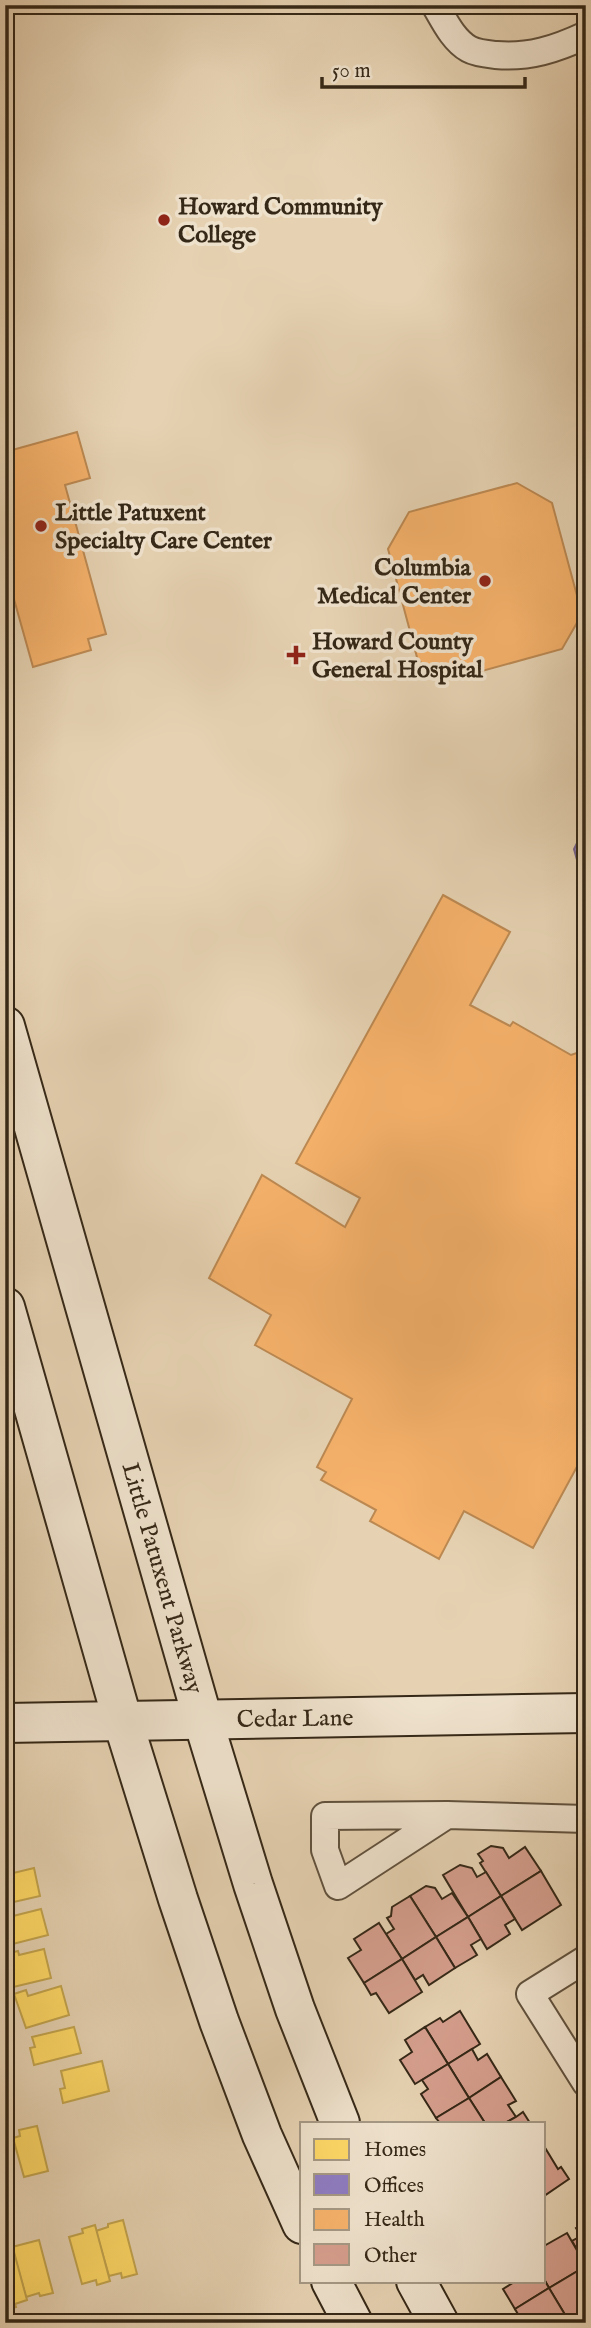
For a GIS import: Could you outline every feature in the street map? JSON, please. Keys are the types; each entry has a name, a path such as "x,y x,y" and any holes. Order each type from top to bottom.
{"main road":[{"name":"Little Patuxent Parkway","path":"5,1026 203,1720 261,1909 295,2009 340,2122"},
{"path":"5,1307 123,1721 178,1899 219,2021 262,2135 300,2220"},
{"name":"Cedar Lane","path":"5,1723 586,1713"},
{"path":"332,2282 353,2323"},
{"path":"417,2282 439,2323"}],"street":[{"path":"435,5 458,40 469,49 487,54 523,56 542,52 586,35"},
{"path":"447,1815 586,1819"},
{"path":"586,1959 530,1994 586,2083"}],"building: Homes":[{"path":"34,1868 40,1896 5,1904 5,1875"},
{"path":"41,1909 48,1935 5,1946 5,1918"},
{"path":"44,1949 51,1978 5,1989 5,1954 18,1951 19,1955"},
{"path":"61,1986 69,2015 26,2028 14,1994 26,1990 28,1996"},
{"path":"74,2027 81,2053 34,2065 30,2048 35,2047 32,2037"},
{"path":"102,2061 109,2091 63,2103 60,2089 65,2088 61,2071"},
{"path":"37,2126 48,2171 24,2177 13,2138 20,2136 19,2130"},
{"path":"123,2220 137,2274 122,2278 121,2273 109,2276 96,2231"},
{"path":"95,2225 110,2281 97,2285 96,2280 82,2284 69,2237 83,2233 82,2229"},
{"path":"39,2240 53,2293 26,2297 12,2247"},
{"path":"14,2252 27,2300 5,2310 5,2254"}],"building: Offices":[{"path":"586,825 586,892 574,849"}],"building: Health":[{"name":"Little Patuxent Specialty Care Center","path":"77,432 90,478 65,485 106,634 88,639 91,650 33,667 5,567 5,484 8,483 5,452"},
{"name":"Columbia Medical Center","path":"517,483 552,503 582,614 562,649 453,679 418,661 388,549 409,512"},
{"path":"443,895 510,932 470,1005 510,1026 513,1022 571,1055 586,1050 586,1450 533,1548 464,1511 439,1559 370,1521 376,1510 321,1480 326,1472 317,1467 352,1399 255,1345 271,1315 209,1278 262,1175 345,1227 360,1198 296,1163"}],"building: Other":[{"path":"491,1846 503,1848 509,1858 525,1847 541,1871 501,1896 480,1863 483,1861 478,1854"},
{"path":"460,1865 472,1868 477,1877 486,1872 501,1896 468,1917 443,1875"},
{"path":"541,1871 561,1905 522,1930 501,1896"},
{"path":"426,1886 435,1888 442,1899 452,1893 468,1917 436,1937 410,1896"},
{"path":"410,1896 436,1937 402,1959 386,1934 394,1929 387,1918 391,1916 392,1907"},
{"path":"501,1896 515,1919 505,1925 510,1934 487,1949 468,1917"},
{"path":"468,1917 481,1939 471,1945 477,1955 455,1968 436,1937"},
{"path":"379,1923 402,1959 364,1983 348,1958 361,1950 354,1939"},
{"path":"436,1937 455,1968 429,1985 423,1975 415,1980 402,1959"},
{"path":"402,1959 422,1992 389,2013 376,1993 371,1995 364,1983"},
{"path":"460,2011 480,2044 448,2064 425,2027 440,2018 443,2022"},
{"path":"425,2027 448,2064 415,2084 400,2060 412,2052 405,2040"},
{"path":"472,2049 478,2060 487,2054 501,2077 469,2098 448,2064"},
{"path":"448,2064 469,2098 436,2118 421,2094 428,2089 422,2080"},
{"path":"501,2077 516,2101 508,2105 516,2117 507,2122 484,2122 469,2098"},
{"path":"469,2098 484,2122 439,2122 436,2118"},
{"path":"523,2112 529,2122 507,2122"},
{"path":"546,2149 558,2169 561,2167 569,2179 546,2195"},
{"path":"586,2222 586,2265 572,2241 581,2236 576,2228"},
{"path":"567,2233 586,2266 549,2288 546,2282 546,2245"},
{"path":"586,2266 586,2310 579,2314 582,2318 570,2323 549,2288"},
{"path":"514,2282 546,2282 549,2288 515,2309 503,2289"},
{"path":"549,2288 570,2323 523,2323 515,2309"}],"place":[{"name":"Howard Community College","path":"164,220"},
{"name":"Little Patuxent Specialty Care Center","path":"41,526"},
{"name":"Columbia Medical Center","path":"485,581"},
{"name":"Howard County General Hospital","path":"296,655"}]}
